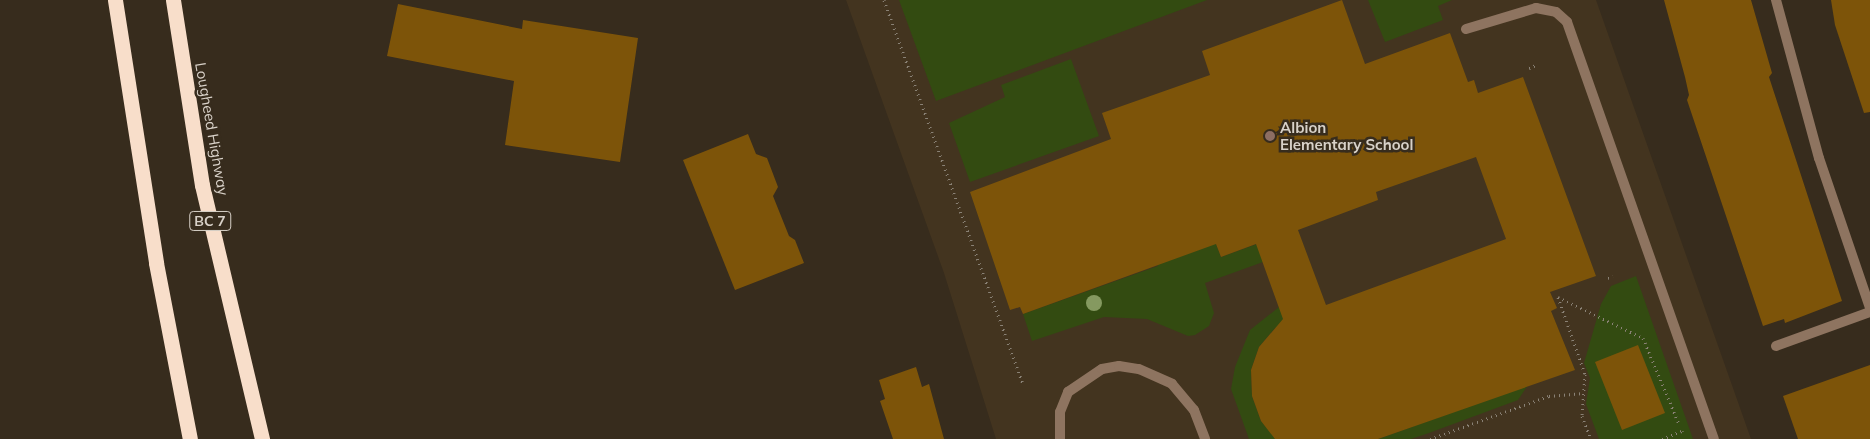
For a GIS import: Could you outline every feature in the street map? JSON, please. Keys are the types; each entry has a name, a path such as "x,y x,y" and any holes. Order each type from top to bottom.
{"highway":[{"path":"115,0 156,263 190,439"},
{"name":"Lougheed Highway","path":"173,0 202,185 262,439"}],"lane":[{"path":"1776,0 1819,158 1870,310 1776,346"},
{"path":"1466,30 1536,8 1556,12 1567,22 1714,439"},
{"path":"1060,439 1060,412 1068,392 1102,369 1119,366 1139,369 1172,384 1194,410 1205,439"}],"path":[{"path":"884,0 1022,385"},
{"path":"1529,68 1536,65"},
{"path":"1608,278 1613,276"},
{"path":"1596,439 1591,438 1582,416 1585,374 1558,296 1643,338 1685,439"},
{"path":"1430,439 1549,396 1584,393"},
{"path":"1662,439 1682,431"}],"shaded area":[{"name":"Albion Elementary School","path":"846,0 1596,0 1751,439 996,439 944,273"}],"green space":[{"path":"899,0 1207,0 936,101"},
{"path":"1368,0 1452,0 1438,6 1443,20 1385,42"},
{"path":"1071,59 1099,136 970,182 949,123 1005,97 1001,85"},
{"path":"1268,240 1263,262 1205,283 1214,313 1209,326 1195,335 1188,336 1147,319 1104,317 1032,341 1023,314 1158,266 1150,241 1216,244 1221,257"},
{"path":"1636,276 1693,439 1599,439 1586,404 1590,378 1584,363 1601,304 1611,286"},
{"path":"1278,303 1296,317 1275,328 1259,347 1251,370 1252,396 1261,421 1276,439 1249,439 1231,389 1235,367 1250,330 1279,307"},
{"path":"1528,385 1518,400 1429,433 1411,439 1378,439"}],"building":[{"path":"1342,0 1365,64 1450,33 1468,82 1474,80 1478,93 1523,77 1596,276 1550,292 1557,308 1551,311 1575,370 1378,439 1275,439 1261,421 1252,396 1251,370 1259,347 1283,319 1256,244 1221,257 1216,244 1023,314 1020,307 1010,310 970,192 1111,139 1102,113 1210,75 1202,51","holes":["1476,157 1506,239 1326,305 1298,230 1378,200 1376,192"]},
{"path":"1664,0 1751,0 1772,73 1769,77 1842,301 1785,323 1784,319 1763,326 1687,100 1689,95 1685,77"},
{"path":"1831,0 1870,0 1870,112 1864,113 1835,25"},
{"path":"398,4 522,29 523,20 638,38 620,162 505,145 514,81 387,56"},
{"path":"748,134 756,154 767,158 778,187 773,196 789,236 795,240 804,263 735,290 683,160"},
{"path":"1638,345 1665,413 1622,430 1595,362"},
{"path":"1870,365 1870,439 1798,439 1783,396"},
{"path":"916,367 922,387 929,384 944,439 893,439 880,401 885,399 879,380"}],"place":[{"name":"Albion Elementary School","path":"1270,136"}]}
